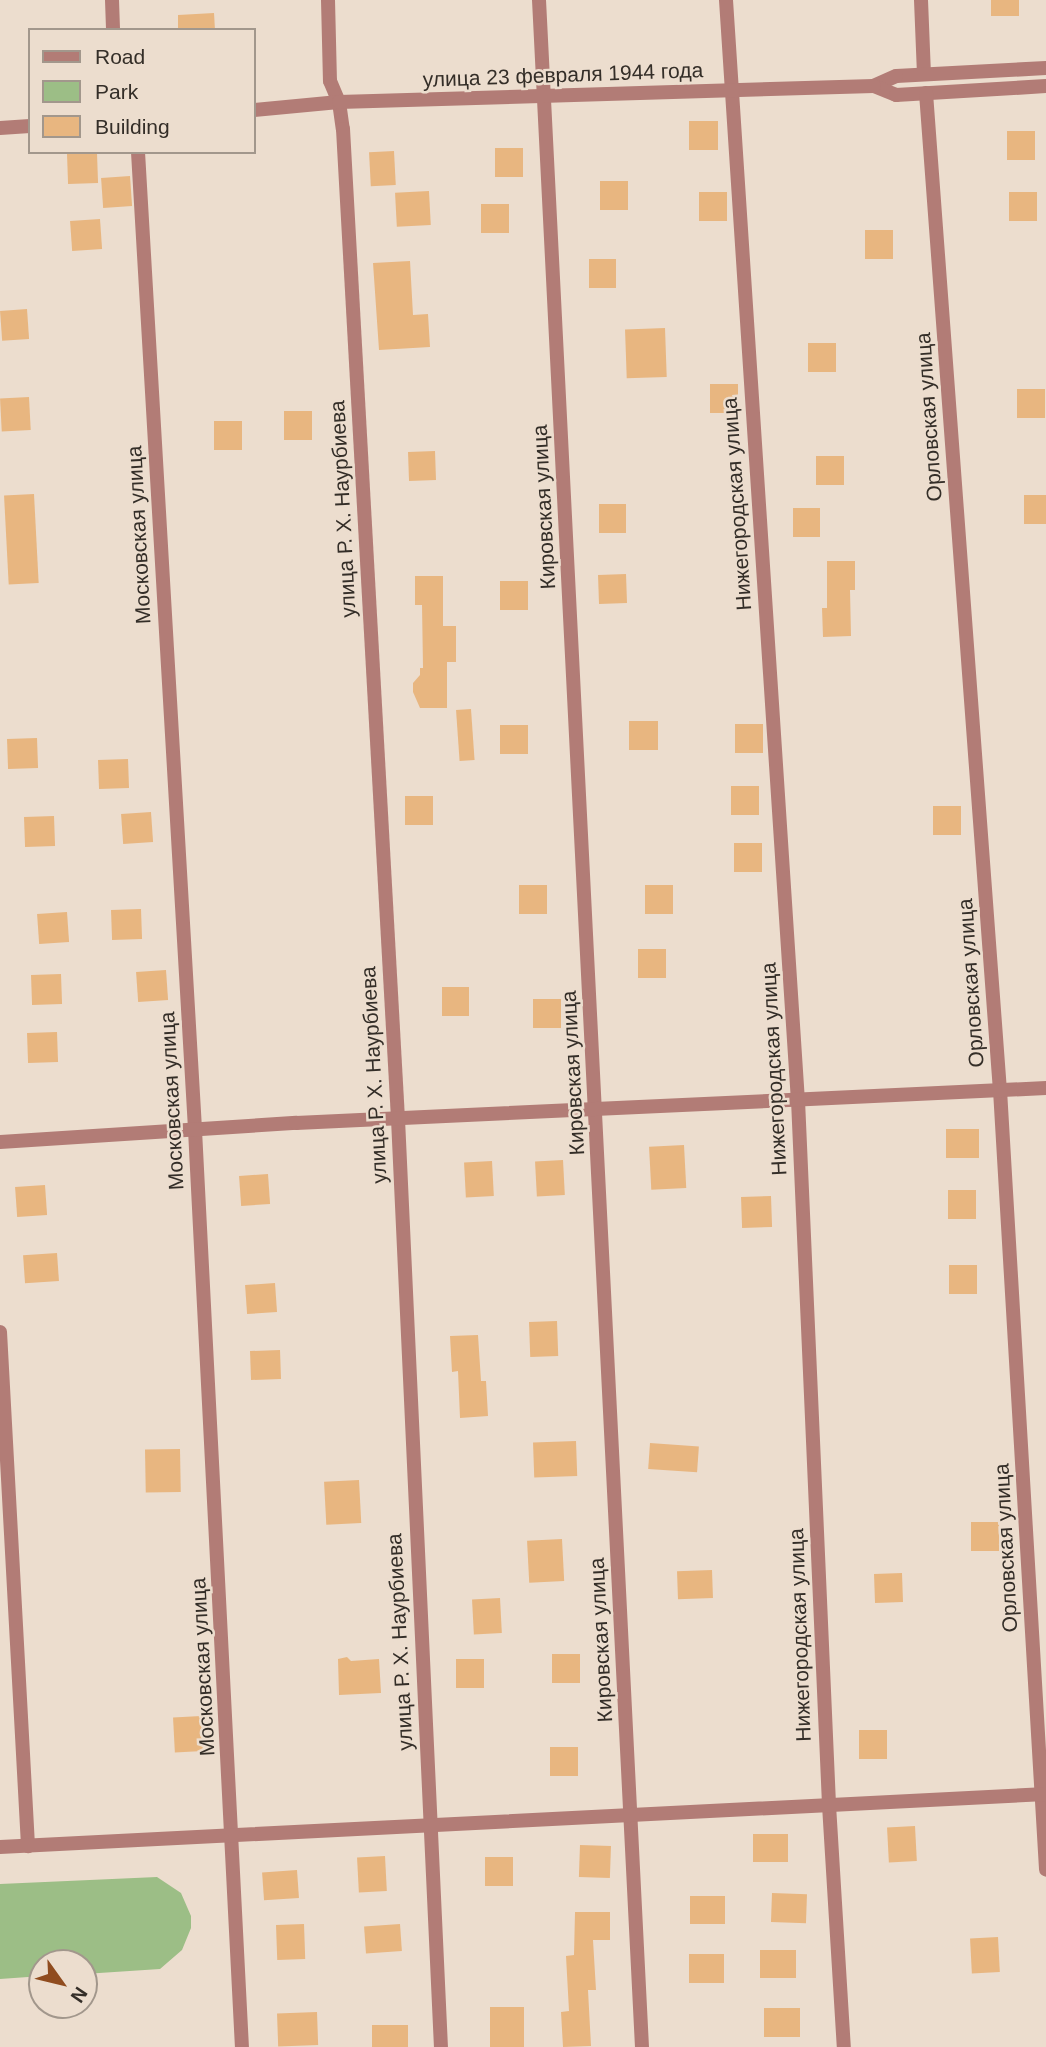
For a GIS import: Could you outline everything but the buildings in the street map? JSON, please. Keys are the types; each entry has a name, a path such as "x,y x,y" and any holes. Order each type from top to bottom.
{"street":[{"path":"112,0 113,28"},
{"name":"улица Р. Х. Наурбиева","path":"328,0 330,81 339,102 398,1119 441,2047"},
{"name":"Кировская улица","path":"539,0 642,2047"},
{"name":"Нижегородская улица","path":"726,0 798,1100 829,1805 844,2047"},
{"path":"921,0 925,75"},
{"name":"улица 23 февраля 1944 года","path":"256,110 339,102 544,98 874,86 896,76 1046,68"},
{"name":"улица 23 февраля 1944 года","path":"874,86 896,95 1046,86"},
{"name":"Орловская улица","path":"926,93 1000,1090 1044,1794 1046,1870"},
{"path":"0,128 28,126"},
{"name":"Московская улица","path":"138,154 234,1835 242,2047"},
{"path":"0,1142 398,1119 1046,1088"},
{"path":"0,1332 28,1846"},
{"path":"0,1847 1044,1794"}],"green space":[{"path":"157,1877 181,1893 191,1916 191,1928 182,1950 160,1969 98,1973 98,1949 28,1949 28,1977 0,1979 0,1884"}]}
